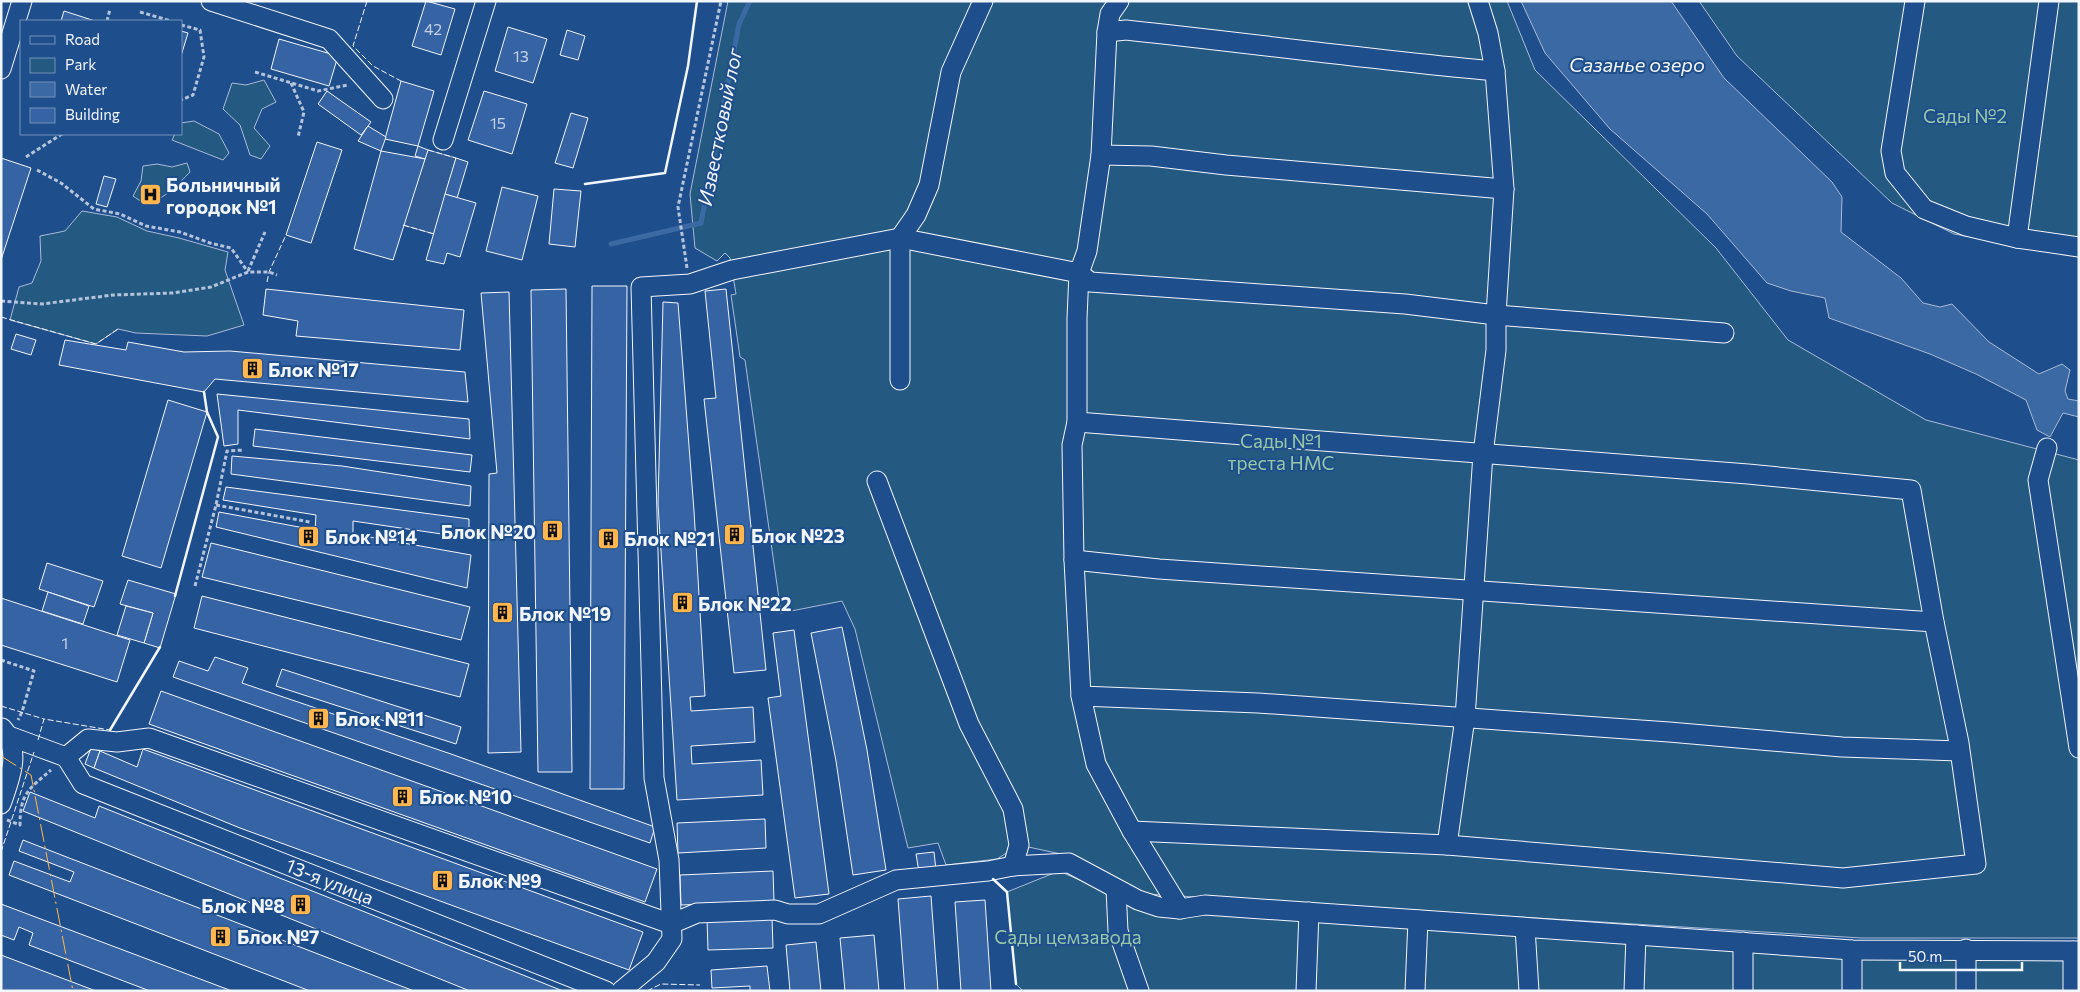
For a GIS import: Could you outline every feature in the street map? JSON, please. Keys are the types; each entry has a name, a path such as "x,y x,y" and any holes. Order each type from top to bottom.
{"street":[{"path":"1,69 22,1"},
{"path":"211,1 330,39 383,99"},
{"path":"443,140 486,1"},
{"path":"900,380 900,238 916,215 929,185 951,72 983,1"},
{"path":"1119,1 1110,14 1107,32 1101,155 1088,251 1079,273 1077,422 1072,445 1074,560 1081,696 1096,764 1132,831 1180,909"},
{"path":"1447,845 1465,718 1483,454 1496,350 1496,315 1504,189 1495,71 1488,33 1478,1"},
{"path":"1915,1 1891,151 1895,173 1924,209 1966,226 2017,238 2079,247"},
{"path":"2017,238 2049,1"},
{"path":"1107,32 1126,30 1263,44 1373,60 1495,71"},
{"path":"1101,155 1151,156 1226,165 1504,189"},
{"path":"621,991 656,962 672,939 669,860 654,778 641,287 690,284 732,270 900,238 1079,273 1090,282 1386,302 1496,315 1724,333"},
{"path":"1077,422 1748,474 1910,490 1959,751 1976,864 1843,878 1447,845 1132,831"},
{"path":"2047,448 2038,480 2079,748"},
{"path":"877,481 969,724 1013,809 1019,845 1013,866"},
{"path":"1074,560 1168,570 1934,622"},
{"path":"1081,696 1258,703 1669,732 1842,747 1959,751"},
{"path":"5,731 66,757 88,739 117,742 149,738 671,924 697,914 775,910 788,914 819,914 896,880 988,872 1013,866 1069,863 1116,889 1145,902 1159,907 1180,909 1205,905 1852,950 1966,949 2076,951 2073,991"},
{"path":"1,804 14,764 5,731"},
{"name":"13-я улица","path":"66,757 83,784 606,991"},
{"path":"1116,889 1118,932 1139,991"},
{"path":"1306,991 1309,912"},
{"path":"1415,991 1418,920"},
{"path":"1525,928 1529,991"},
{"path":"1634,991 1636,935"},
{"path":"1743,942 1743,991"},
{"path":"1966,949 1966,991"},
{"path":"1852,950 1852,991"}],"path":[{"path":"684,251 678,207 721,1"},
{"path":"107,20 110,9"},
{"path":"140,12 168,20"},
{"path":"182,24 200,30 204,57 193,95 182,100"},
{"path":"254,72 318,90 368,81"},
{"path":"291,83 304,112 298,137"},
{"path":"26,157 60,135"},
{"path":"37,170 61,183 94,208 120,214 146,226 180,232 210,243 231,248 248,272"},
{"path":"248,272 265,232"},
{"path":"1,301 42,304 113,295 173,293 211,287 248,272 269,272 278,275"},
{"path":"195,586 216,505 227,451 244,450"},
{"path":"216,505 310,522"},
{"path":"1,660 34,671 22,712"},
{"path":"1,818 20,825 20,810 26,792 66,757"}],"green space":[{"name":"Сады №1 треста НМС","path":"728,1 1507,1 1535,70 1716,248 1788,340 1926,420 2079,460 2079,938 1861,938 1147,894 1075,857 1019,845 997,859 946,865 938,843 908,848 855,629 842,601 781,613 745,360 740,357 731,295 736,294 730,258 725,253 717,261 695,248 690,194"},
{"name":"Сады №2","path":"1699,1 2079,1 2079,256 1954,234 1892,203 1737,56"},
{"path":"264,80 276,102 262,109 254,128 270,146 261,159 250,155 240,125 223,109 232,83 246,85"},
{"path":"194,121 219,134 229,153 223,160 172,140 174,135 182,135 182,123"},
{"path":"187,163 190,172 162,197 149,202 143,202 133,196 141,181 143,166 157,164 172,167"},
{"path":"82,211 117,217 147,231 228,252 225,270 244,325 207,336 136,333 118,329 96,344 10,320 19,287 32,283 41,261 40,236 65,231"},
{"name":"Сады цемзавода","path":"1059,871 1139,906 1866,958 2079,961 2079,991 1023,991 1016,984 1007,892"}],"shaded area":[{"path":"428,150 456,158 434,234 403,225"}],"water":[{"name":"Сазанье озеро","path":"1521,1 1671,1 1724,78 1832,182 1842,197 1841,232 1901,278 1923,303 1940,307 1952,304 1989,342 2039,374 2062,364 2070,370 2065,391 2068,399 2079,401 2079,417 2063,413 2050,437 2037,430 2026,400 1976,374 1930,354 1829,318 1825,298 1791,291 1767,283 1707,214 1610,129 1545,53"}],"building":[{"path":"426,1 455,9 441,55 412,46"},
{"path":"64,11 92,20 61,20"},
{"path":"508,27 547,39 533,83 495,71"},
{"path":"567,30 585,36 578,60 560,55"},
{"path":"182,31 188,33 182,53"},
{"path":"279,39 338,56 329,86 271,69"},
{"path":"401,81 434,91 418,146 385,139"},
{"path":"327,91 371,122 361,135 318,104"},
{"path":"484,91 527,104 512,154 468,140"},
{"path":"571,113 588,118 573,168 555,163"},
{"path":"368,126 386,137 381,151 358,141"},
{"path":"317,142 342,150 311,243 286,235"},
{"path":"418,146 428,150 425,159 415,156"},
{"path":"381,151 425,159 393,260 354,249"},
{"path":"1,158 31,168 1,260"},
{"path":"456,158 468,162 457,198 445,194"},
{"path":"104,176 116,179 107,207 96,204"},
{"path":"502,187 538,196 522,260 486,251"},
{"path":"554,189 581,191 575,247 549,244"},
{"path":"445,194 476,203 460,257 447,253 444,264 426,260"},
{"name":"Блок №21","path":"592,286 627,286 624,789 590,789"},
{"path":"266,289 464,310 460,350 296,336 298,321 263,315"},
{"name":"Блок №20","path":"566,289 572,772 538,772 531,290"},
{"name":"Блок №23","path":"726,289 766,670 734,673 704,399 716,398 705,291"},
{"name":"Блок №19","path":"509,292 521,752 488,753 489,474 497,473 481,293"},
{"name":"Блок №22","path":"663,302 678,303 694,511 705,696 690,697 691,711 753,707 755,742 691,746 692,764 761,760 763,795 677,800 658,504"},
{"path":"16,334 36,340 31,355 11,349"},
{"name":"Блок №17","path":"65,340 126,350 128,342 184,352 230,351 465,372 468,402 215,379 204,392 59,365"},
{"path":"217,394 469,419 470,439 238,410 238,444 224,446"},
{"path":"168,400 207,412 161,568 122,556"},
{"path":"255,429 472,455 470,472 253,446"},
{"path":"232,456 342,466 471,486 470,506 231,474"},
{"name":"Блок №14","path":"226,487 469,519 469,538 353,521 353,534 471,555 467,588 216,527 219,512 315,530 316,515 223,500"},
{"path":"211,543 470,607 461,640 202,577"},
{"path":"47,563 103,581 94,607 39,589"},
{"path":"128,580 176,594 160,648 144,643 153,613 120,604"},
{"path":"48,592 89,606 83,624 42,611"},
{"path":"202,596 469,664 460,697 194,628"},
{"path":"1,598 130,640 117,682 1,645"},
{"path":"126,606 153,613 144,643 117,635"},
{"path":"842,627 867,750 886,870 853,875 836,761 811,633"},
{"path":"794,630 829,894 795,898 768,698 781,696 773,633"},
{"name":"Блок №11","path":"215,657 248,668 242,683 451,754 655,827 650,843 173,677 179,661 208,671"},
{"name":"Блок №11","path":"282,669 461,727 456,744 276,686"},
{"name":"Блок №10","path":"161,691 657,869 645,902 149,724"},
{"path":"91,748 100,751 94,768 85,764"},
{"name":"Блок №9","path":"143,749 643,932 629,970 240,828 94,768 100,751 137,767"},
{"name":"Блок №8","path":"30,792 95,818 99,806 563,991 470,991 23,811"},
{"path":"765,819 766,848 678,853 677,823"},
{"name":"Блок №7","path":"23,840 414,991 310,991 9,875 14,861 70,882 74,872 19,851"},
{"path":"934,852 936,870 919,872 916,854"},
{"path":"773,871 774,901 681,905 680,875"},
{"path":"931,896 938,991 905,991 898,899"},
{"path":"985,900 991,991 961,991 955,902"},
{"path":"1,904 232,991 150,991 29,945 33,933 19,927 14,940 1,935"},
{"path":"772,917 773,948 708,950 707,919"},
{"path":"874,935 879,991 845,991 840,938"},
{"path":"816,942 821,991 790,991 786,945"},
{"path":"1,955 96,991 1,991"},
{"path":"767,966 770,991 750,991 750,986 712,988 711,970"}],"waterway":[{"name":"Известковый лог","path":"611,244 701,223 739,24 750,1"}],"fence":[{"path":"367,1 353,46 373,66 401,81"},
{"path":"428,150 456,158"},
{"path":"403,225 434,234"},
{"path":"267,282 269,272 286,235"},
{"path":"1,317 96,344 118,329"},
{"path":"1,706 44,719"},
{"path":"38,740 44,719 110,730"},
{"path":"1,852 34,752"},
{"path":"647,991 661,984 700,985"}],"wall":[{"path":"585,184 665,173 688,66 697,1"},
{"path":"175,596 218,437 207,412 204,392"},
{"path":"110,730 160,647"},
{"path":"993,879 1007,892 1016,984"}],"power":[{"path":"1,756 31,775 73,991"}],"place":[{"name":"Больничный городок №1","path":"150,195"},
{"name":"Блок №17","path":"252,369"},
{"name":"Блок №20","path":"552,531"},
{"name":"Блок №23","path":"735,535"},
{"name":"Блок №14","path":"309,536"},
{"name":"Блок №21","path":"608,538"},
{"name":"Блок №22","path":"682,603"},
{"name":"Блок №19","path":"503,613"},
{"name":"Блок №11","path":"319,718"},
{"name":"Блок №10","path":"403,796"},
{"name":"Блок №9","path":"442,880"},
{"name":"Блок №8","path":"301,905"},
{"name":"Блок №7","path":"221,936"}]}
